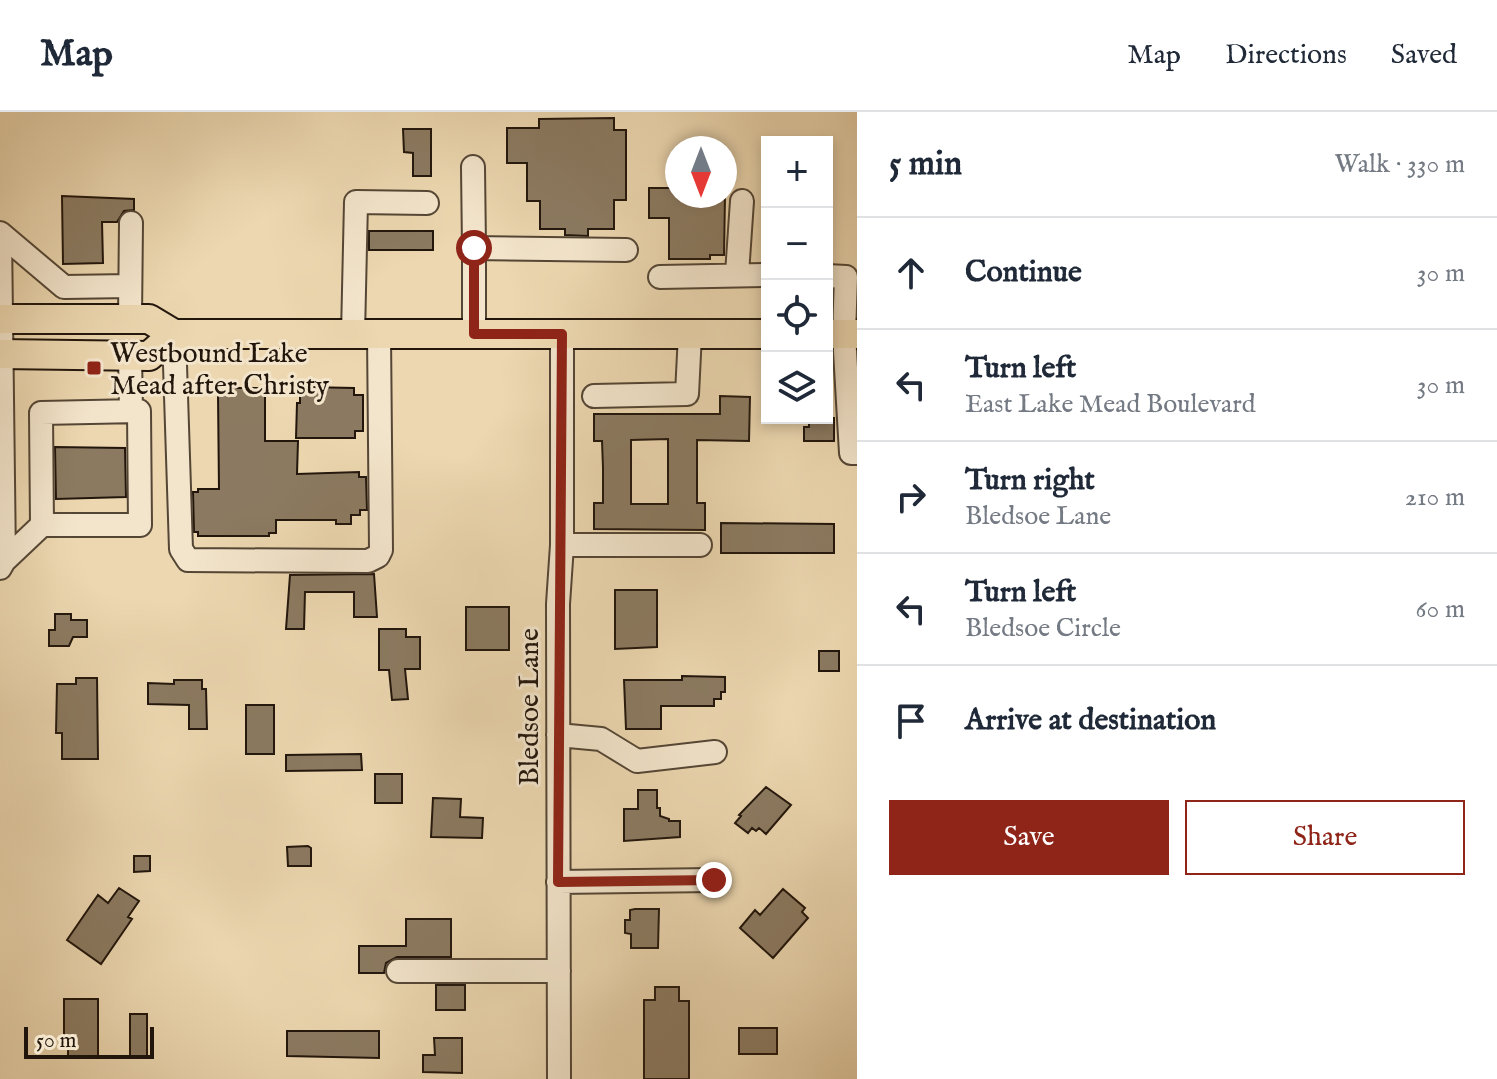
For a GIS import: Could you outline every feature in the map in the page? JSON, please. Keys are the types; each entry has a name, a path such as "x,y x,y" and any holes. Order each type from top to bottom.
{"main road":[{"path":"1,319 149,319 174,334 761,334"},
{"path":"1,354 149,356 174,334"}],"street":[{"path":"473,167 474,334"},
{"path":"737,274 742,201"},
{"path":"174,334 181,549 184,556 188,560 368,561 378,556 381,550 356,202 427,203"},
{"path":"130,319 131,223"},
{"path":"0,234 64,287 130,286"},
{"path":"0,234 2,564"},
{"path":"474,248 626,250"},
{"path":"660,277 761,275"},
{"path":"833,276 846,277 843,334 851,453 857,453"},
{"path":"64,287 65,319"},
{"name":"Bledsoe Lane","path":"559,1079 558,604 562,545 562,334"},
{"path":"594,396 687,394 690,334"},
{"path":"130,356 131,411"},
{"path":"2,564 42,525 140,525 139,411 41,413 42,525"},
{"path":"3,431 41,431"},
{"path":"562,545 700,545"},
{"path":"558,735 601,739 637,761 715,752"},
{"path":"558,882 714,880"},
{"path":"398,971 559,971"}],"building":[{"path":"614,118 614,130 626,130 626,200 614,200 614,229 588,229 588,236 565,235 565,229 540,229 540,201 527,201 527,163 507,163 507,128 539,128 539,119"},
{"path":"403,129 431,129 431,176 413,176 413,153 404,152"},
{"path":"649,188 665,188 665,208 725,208 724,255 710,255 710,259 669,259 669,218 649,218"},
{"path":"62,196 134,199 134,210 124,211 117,222 102,222 103,263 63,264"},
{"path":"369,231 433,231 433,250 369,250"},
{"path":"305,387 354,388 354,395 363,395 363,431 355,431 355,438 296,438 297,403 300,403 300,394 305,394"},
{"path":"221,388 262,388 262,395 265,395 265,441 298,441 297,474 359,472 359,477 366,477 367,510 360,510 360,515 351,515 351,524 336,524 336,520 276,520 276,533 269,533 269,536 198,536 198,532 194,532 193,492 198,492 198,489 219,489 218,395 222,395"},
{"path":"720,396 750,397 749,441 697,440 697,503 705,503 705,530 594,529 594,503 603,503 603,468 602,441 594,441 594,414 720,414","holes":["668,439 668,504 631,504 631,440"]},
{"path":"834,418 834,441 804,441 804,427 809,427 809,424 833,424"},
{"path":"55,447 125,448 126,497 56,499"},
{"path":"721,523 834,524 834,553 721,553"},
{"path":"374,574 377,617 354,617 354,592 305,592 304,629 286,629 290,575"},
{"path":"615,590 657,590 657,647 615,649"},
{"path":"466,607 509,607 509,650 466,650"},
{"path":"55,614 71,614 71,620 87,620 87,637 73,637 69,646 49,646 49,630 55,630"},
{"path":"379,629 406,629 406,637 420,637 420,669 405,669 408,699 392,700 389,670 379,670"},
{"path":"819,651 839,651 839,671 819,671"},
{"path":"682,676 725,677 725,692 721,692 721,699 714,699 714,706 661,706 661,729 626,729 624,680 682,680"},
{"path":"76,678 97,678 98,759 62,759 62,733 56,733 57,684 76,684"},
{"path":"174,680 202,680 202,689 206,689 207,729 189,729 189,705 148,704 148,683 174,684"},
{"path":"246,705 274,705 274,754 246,754"},
{"path":"361,754 362,770 286,771 286,755"},
{"path":"375,774 402,774 402,803 375,803"},
{"path":"766,787 791,805 766,834 759,828 756,831 752,828 748,833 735,823"},
{"path":"638,790 657,790 660,816 669,821 680,821 680,837 624,841 624,809 638,809"},
{"path":"433,798 461,799 460,817 483,818 482,838 431,837"},
{"path":"287,847 311,848 311,866 288,866"},
{"path":"134,856 150,856 150,871 134,872"},
{"path":"119,888 139,901 128,917 132,919 101,964 67,940 98,895 108,903"},
{"path":"783,889 805,908 802,912 808,918 773,958 740,928 755,910 760,915"},
{"path":"659,909 658,948 631,948 631,934 625,933 625,920 630,920 630,910"},
{"path":"406,919 451,919 451,957 397,957 386,963 384,973 359,973 359,946 406,946"},
{"path":"436,985 465,985 465,1010 436,1010"},
{"path":"655,987 679,987 679,1001 689,1001 689,1079 644,1079 644,1000 655,1000"},
{"path":"64,999 98,999 98,1056 68,1056 68,1040 64,1040"},
{"path":"130,1014 147,1014 147,1056 130,1056"},
{"path":"739,1028 777,1028 777,1054 739,1054"},
{"path":"287,1031 379,1031 379,1058 287,1056"},
{"path":"434,1038 462,1038 462,1073 423,1072 423,1055 435,1055"}],"place":[{"name":"Westbound Lake Mead after Christy","path":"94,368"}],"route":[{"path":"474,248 474,334 562,334 558,882 714,880"}]}
